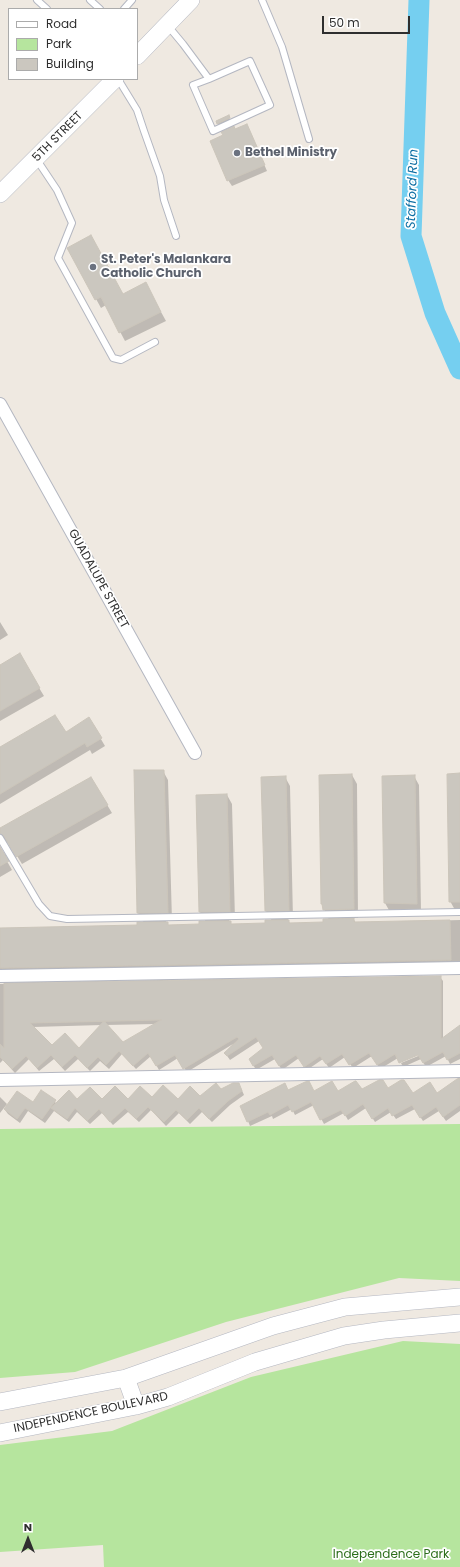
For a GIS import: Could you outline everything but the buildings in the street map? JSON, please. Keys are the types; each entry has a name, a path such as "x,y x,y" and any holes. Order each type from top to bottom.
{"main road":[{"path":"139,51 191,0"},
{"name":"5TH STREET","path":"0,194 114,80"},
{"path":"0,1402 126,1378 273,1326 345,1307 460,1298"},
{"name":"INDEPENDENCE BOULEVARD","path":"0,1434 136,1406 168,1397 255,1362 344,1336 384,1330 460,1323"},
{"path":"126,1378 136,1406"}],"street":[{"name":"GUADALUPE STREET","path":"0,404 195,753"},
{"path":"0,976 460,968"},
{"path":"0,1080 460,1071"}],"lane":[{"path":"37,0 46,8"},
{"path":"90,0 99,8"},
{"path":"125,8 132,0"},
{"path":"262,0 282,47 309,139"},
{"path":"167,25 184,44 209,79"},
{"path":"250,61 270,105 213,131 193,85 209,79 250,61"},
{"path":"119,80 137,110 160,176 164,200 176,236"},
{"path":"36,159 57,190 72,223 58,258 113,358 121,360 155,342"},
{"path":"0,838 39,904 50,916 67,919 460,912"}],"green space":[{"path":"460,1124 460,1281 399,1278 226,1322 75,1372 0,1378 0,1129"},
{"name":"Independence Park","path":"403,1341 460,1344 460,1567 104,1567 103,1545 0,1552 0,1445 112,1431 251,1377"}],"waterway":[{"name":"Stafford Run","path":"419,0 411,236 435,313 460,369"}],"place":[{"name":"Bethel Ministry","path":"237,153"},
{"name":"St. Peter's Malankara Catholic Church","path":"93,267"}]}
